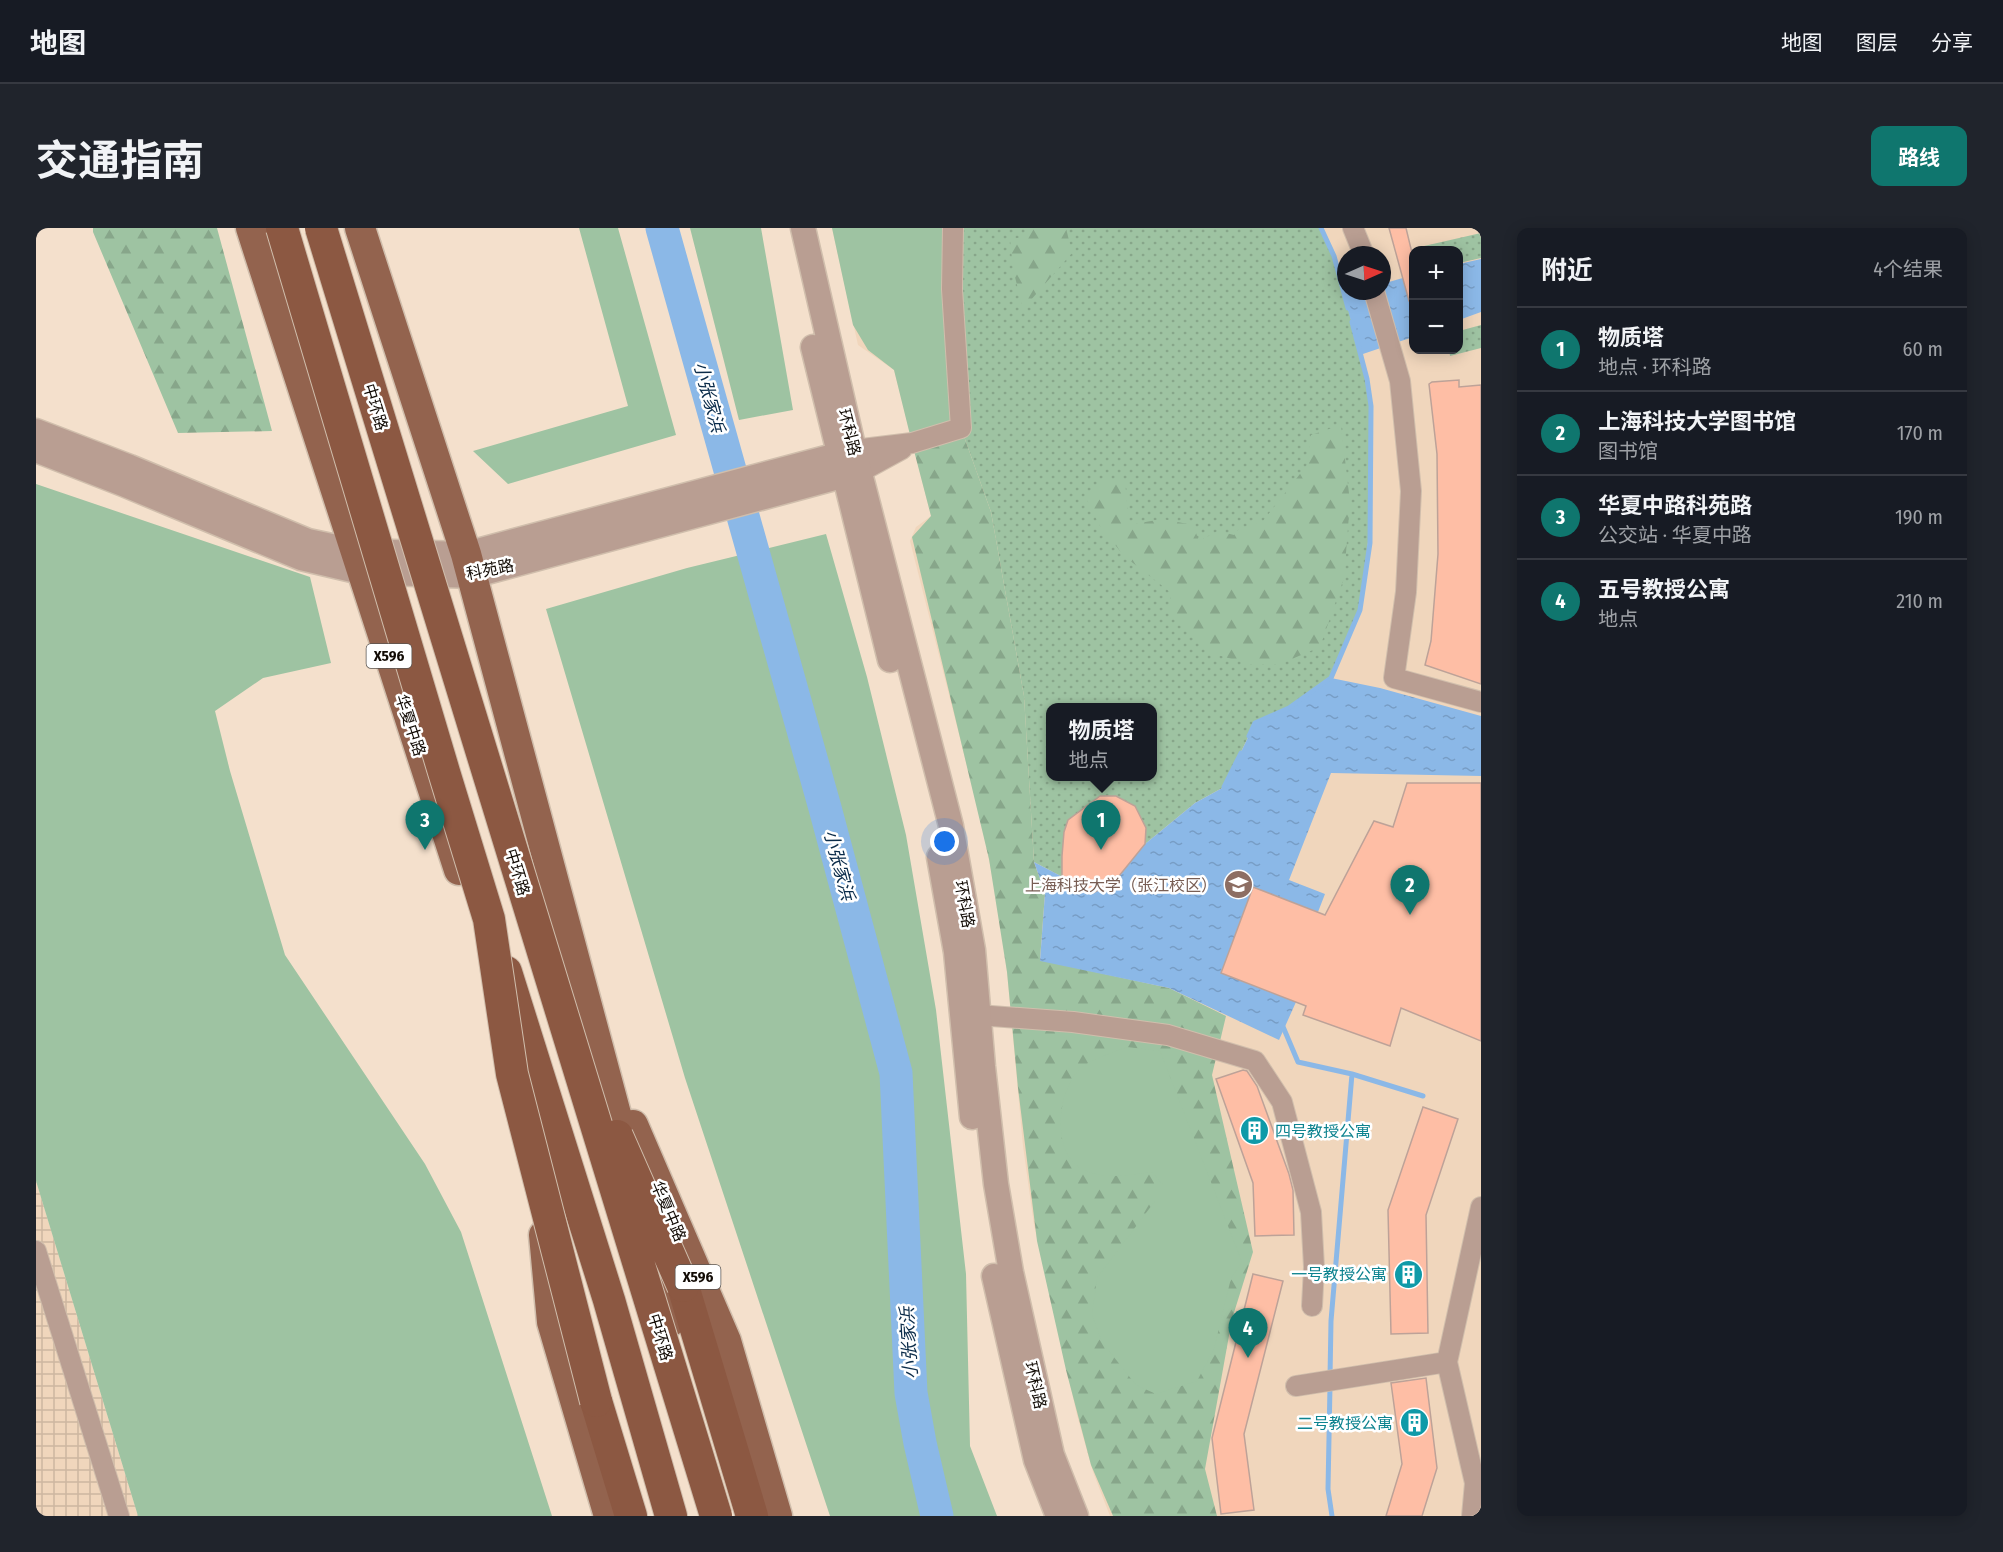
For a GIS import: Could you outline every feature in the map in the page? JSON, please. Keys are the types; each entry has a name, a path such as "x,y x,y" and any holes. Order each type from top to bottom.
{"highway":[{"path":"282,228 440,761 609,1300 671,1516"},
{"name":"中环路","path":"321,228 716,1516"},
{"path":"489,919 512,1074 596,1401 631,1516"},
{"path":"556,998 683,1286 752,1516"}],"main road":[{"name":"华夏中路","path":"251,228 529,1083 657,1516"},
{"name":"华夏中路","path":"360,228 469,565 672,1326 731,1516"},
{"name":"华夏中路","path":"598,1045 726,1341 777,1516"},
{"name":"华夏中路","path":"529,1083 552,1322 609,1516"}],"street":[{"name":"环科路","path":"786,228 951,826 973,950 996,1184 1011,1272 1052,1455 1076,1516"},
{"name":"环科路","path":"803,228 849,463 934,830 956,952 966,1069 980,1186 994,1276 1036,1460 1058,1516"},
{"name":"科苑路","path":"36,450 301,558 469,565 849,463 961,428 952,289 953,228"},
{"path":"1353,228 1360,246"},
{"path":"1377,300 1400,381 1411,491 1407,592 1395,678 1481,702"},
{"name":"科苑路","path":"36,431 130,467 358,562"},
{"path":"978,1015 1073,1022 1168,1035 1256,1061 1282,1102 1311,1212 1314,1267 1312,1306"},
{"path":"1472,1516 1478,1482 1447,1362 1481,1207"},
{"path":"36,1254 119,1516"},
{"path":"1296,1386 1447,1362"}],"shaded area":[{"name":"上海科技大学（张江校区）","path":"832,228 1481,228 1481,1516 1110,1516 1093,1472 1077,1415 1034,1225 1023,1146 999,910 982,825 910,541 916,527 931,516 894,370 858,345"},
{"path":"36,1181 138,1516 36,1516"}],"green space":[{"path":"93,228 217,228 272,431 178,433"},
{"path":"579,228 618,228 676,435 508,484 473,451 628,406"},
{"path":"690,228 761,228 793,410 739,420"},
{"path":"832,228 954,228 961,428 912,443 894,370 868,350 853,325"},
{"path":"953,228 1321,228 1334,256 1337,267 1337,300 1346,300 1367,379 1371,406 1370,525 1360,610 1331,678 1289,708 1255,723 1224,787 1195,803 1145,844 1115,881 1093,893 1034,862 1024,696 991,512 961,428"},
{"path":"1029,228 1066,228 1072,253 1023,309 1013,269 1010,239 1027,237"},
{"path":"1481,233 1481,258 1463,262 1463,246 1424,246"},
{"path":"1481,325 1481,348 1463,353 1463,330"},
{"path":"1341,425 1350,502 1344,578 1320,647 1280,664 1249,664 1211,653 1171,613 1170,592 1124,556 1100,526 1087,500 1103,481 1125,480 1129,525 1162,519 1193,525 1199,541 1218,531 1234,535 1239,529 1263,521 1307,465 1311,435"},
{"path":"961,428 991,512 1024,696 1034,862 1045,893 1040,960 1169,988 1226,1016 1212,1075 1253,1252 1232,1319 1205,1469 1217,1516 1113,1516 1091,1465 1066,1370 1037,1241 1018,1088 1007,972 989,859 912,537 931,516 912,443"},
{"path":"36,484 310,577 331,663 263,678 215,711 230,771 285,955 425,1164 461,1232 552,1516 138,1516 36,1181"},
{"path":"826,534 867,677 906,835 936,1010 966,1274 970,1446 997,1516 830,1516 685,1078 546,609 687,568"},
{"path":"1127,1047 1160,1051 1242,1262 1231,1278 1214,1349 1197,1381 1156,1394 1136,1385 1102,1342 1092,1315 1097,1278 1155,1201 1163,1185 1152,1172 1109,1176 1084,1170 1073,1162 1066,1151 1062,1137 1062,1106 1073,1078 1090,1062"}],"water":[{"path":"1481,259 1481,312 1463,319 1463,300 1463,263"},
{"path":"1409,276 1409,338 1360,355 1345,300 1391,300 1391,281"},
{"path":"1331,678 1380,688 1481,716 1481,776 1331,773 1289,880 1325,894 1318,912 1253,888 1221,973 1296,1002 1279,1040 1169,988 1040,961 1045,893 1034,862 1093,893 1115,881 1145,844 1195,803 1224,787 1255,723 1289,708"}],"building":[{"path":"1389,228 1406,228 1410,246 1409,301"},
{"path":"1459,380 1459,387 1481,385 1481,684 1425,665 1431,641 1438,554 1437,454 1429,384"},
{"path":"1407,783 1481,783 1481,1041 1401,1008 1390,1046 1303,1015 1306,1006 1221,973 1253,887 1325,915 1374,821 1393,827"},
{"path":"1100,796 1116,796 1135,806 1146,828 1145,844 1115,881 1093,893 1062,877 1062,856 1064,832 1068,820"},
{"name":"四号教授公寓","path":"1243,1070 1247,1071 1257,1086 1289,1174 1293,1190 1294,1235 1255,1236 1253,1183 1216,1079"},
{"name":"一号教授公寓","path":"1423,1107 1458,1119 1426,1215 1428,1333 1391,1334 1388,1210"},
{"path":"1253,1274 1283,1281 1244,1434 1254,1510 1221,1514 1212,1438"},
{"name":"二号教授公寓","path":"1426,1378 1437,1468 1422,1516 1386,1516 1402,1464 1391,1383"}],"waterway":[{"name":"小张家浜","path":"662,228 825,808 896,1073 911,1393 937,1516"},
{"path":"1321,228 1334,256 1348,308"},
{"path":"1249,736 1255,723 1289,708 1331,678 1360,610 1370,543 1371,406 1367,379 1352,322"},
{"path":"1225,794 1224,787 1241,753"},
{"path":"1281,1022 1298,1062 1352,1074 1331,1321 1330,1377"},
{"path":"1352,1074 1423,1096"},
{"path":"1330,1386 1328,1489 1332,1516"}],"place":[{"name":"华夏中路科苑路","path":"425,850"},
{"name":"物质塔","path":"1101,850"},
{"name":"上海科技大学（张江校区）","path":"1238,885"},
{"name":"上海科技大学图书馆","path":"1410,915"},
{"name":"四号教授公寓","path":"1254,1131"},
{"name":"一号教授公寓","path":"1408,1274"},
{"name":"五号教授公寓","path":"1248,1358"},
{"name":"二号教授公寓","path":"1414,1423"}]}
